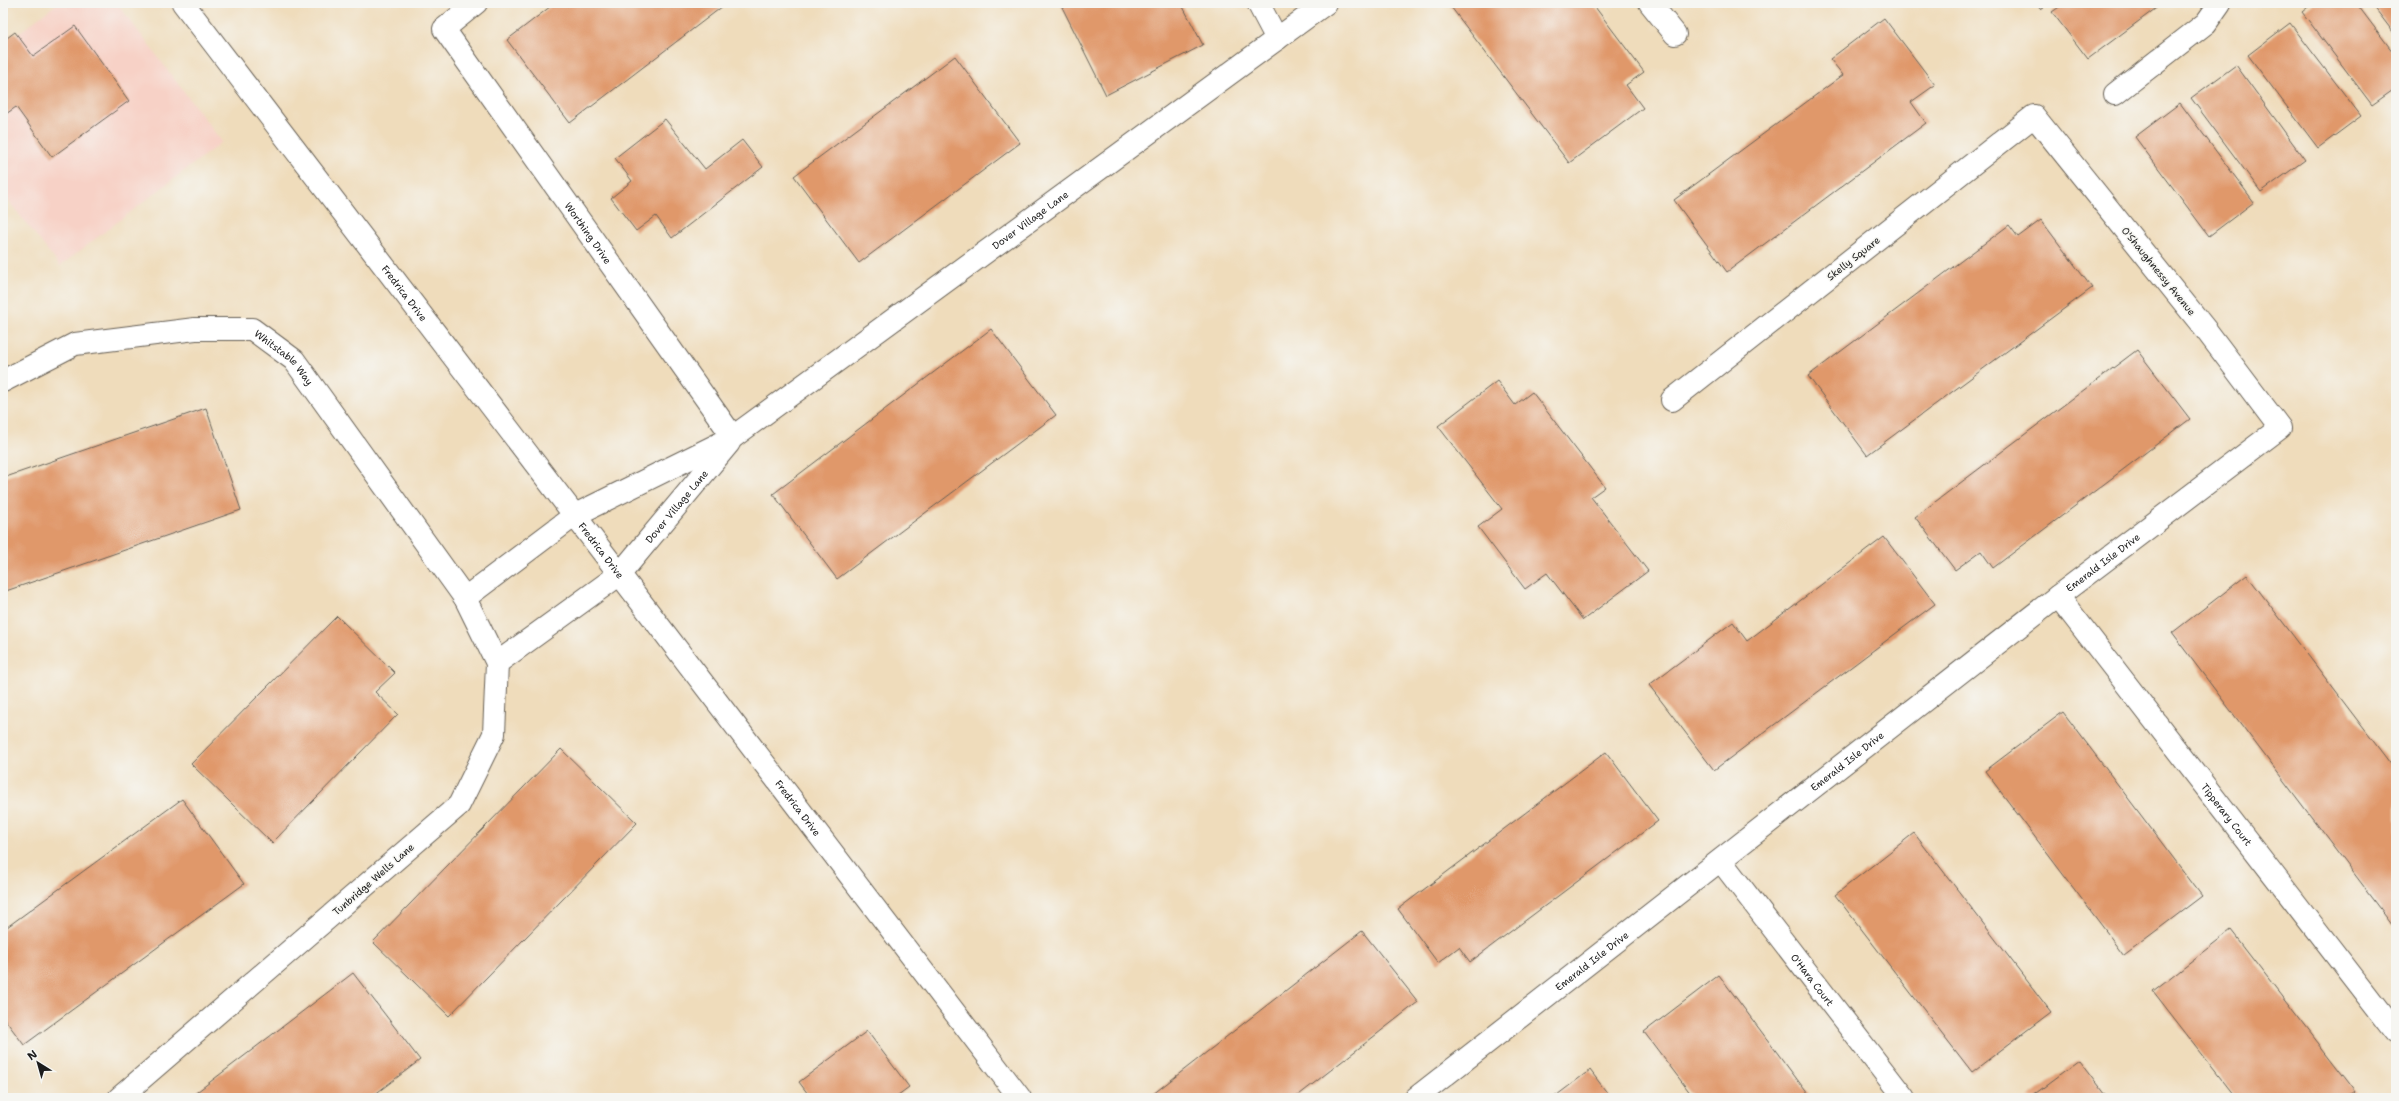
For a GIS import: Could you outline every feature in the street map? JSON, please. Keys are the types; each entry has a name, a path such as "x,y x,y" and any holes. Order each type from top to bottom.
{"street":[{"name":"Fredrica Drive","path":"183,3 1020,1098"},
{"name":"Worthing Drive","path":"476,3 444,29 733,437"},
{"path":"1258,3 1277,39"},
{"name":"Dover Village Lane","path":"465,598 575,515 733,437 1326,3"},
{"path":"1650,3 1675,34"},
{"path":"2116,94 2206,23 2220,3"},
{"name":"Skelly Square","path":"1672,400 2034,116"},
{"name":"O'Shaughnessy Avenue","path":"2034,116 2206,330 2280,428"},
{"name":"Whitstable Way","path":"3,381 75,344 195,329 252,329 294,360 465,598"},
{"name":"Emerald Isle Drive","path":"1416,1098 2058,596 2280,428"},
{"name":"Dover Village Lane","path":"497,664 620,574 733,437"},
{"name":"Tipperary Court","path":"2058,596 2396,1033"},
{"name":"Tunbridge Wells Lane","path":"119,1098 459,805 494,734 497,664 465,598"},
{"name":"O'Hara Court","path":"1721,861 1904,1098"}],"shaded area":[{"path":"58,3 117,3 222,142 60,266 3,194 3,45"}],"building":[{"path":"555,3 727,3 570,123 507,40"},
{"path":"1060,3 1181,3 1203,45 1106,95"},
{"path":"1448,3 1592,3 1644,72 1626,85 1643,108 1569,163"},
{"path":"1769,3 1777,3 1772,7"},
{"path":"2036,3 2049,3 2041,9"},
{"path":"2065,3 2163,3 2088,59 2052,12"},
{"path":"2313,3 2356,3 2396,56 2396,88 2372,105 2302,12"},
{"path":"2371,3 2396,3 2396,36"},
{"path":"1884,18 1935,85 1911,102 1926,123 1727,272 1674,200 1843,75 1830,59"},
{"path":"2290,23 2361,116 2318,148 2248,55"},
{"path":"75,26 129,101 52,157 16,107 3,116 3,41 15,32 33,56"},
{"path":"955,56 1020,143 859,263 794,176"},
{"path":"2236,65 2305,160 2261,192 2191,98"},
{"path":"2180,103 2254,202 2209,236 2135,137"},
{"path":"665,119 705,169 742,140 763,167 672,238 656,216 636,231 611,198 632,181 615,158"},
{"path":"2041,220 2092,288 1867,455 1808,376 2009,225 2018,237"},
{"path":"991,329 1056,415 837,579 773,494"},
{"path":"2137,350 2190,419 1993,568 1981,551 1955,570 1915,517"},
{"path":"1497,381 1515,405 1532,392 1605,487 1591,497 1648,571 1583,620 1547,573 1525,589 1478,527 1502,509 1438,426"},
{"path":"206,408 241,510 3,592 3,478"},
{"path":"1884,537 1935,604 1714,770 1649,685 1733,622 1747,641"},
{"path":"2247,575 2396,771 2396,929 2172,633"},
{"path":"337,616 395,673 375,692 398,714 272,843 191,764"},
{"path":"2063,712 2202,896 2124,955 1985,771"},
{"path":"561,749 637,823 449,1016 373,942"},
{"path":"1606,752 1658,821 1470,962 1459,947 1438,963 1398,909"},
{"path":"182,799 244,884 24,1045 3,1017 3,930"},
{"path":"1914,833 2051,1012 1972,1072 1835,895"},
{"path":"2231,930 2356,1092 2349,1098 2236,1098 2153,991"},
{"path":"1362,931 1418,1002 1295,1098 1148,1098"},
{"path":"353,973 420,1060 370,1098 189,1098"},
{"path":"1719,975 1811,1098 1694,1098 1644,1032"},
{"path":"867,1031 909,1087 894,1098 811,1098 799,1082"},
{"path":"2079,1060 2108,1098 2028,1098"},
{"path":"1590,1070 1611,1098 1553,1098"}]}
